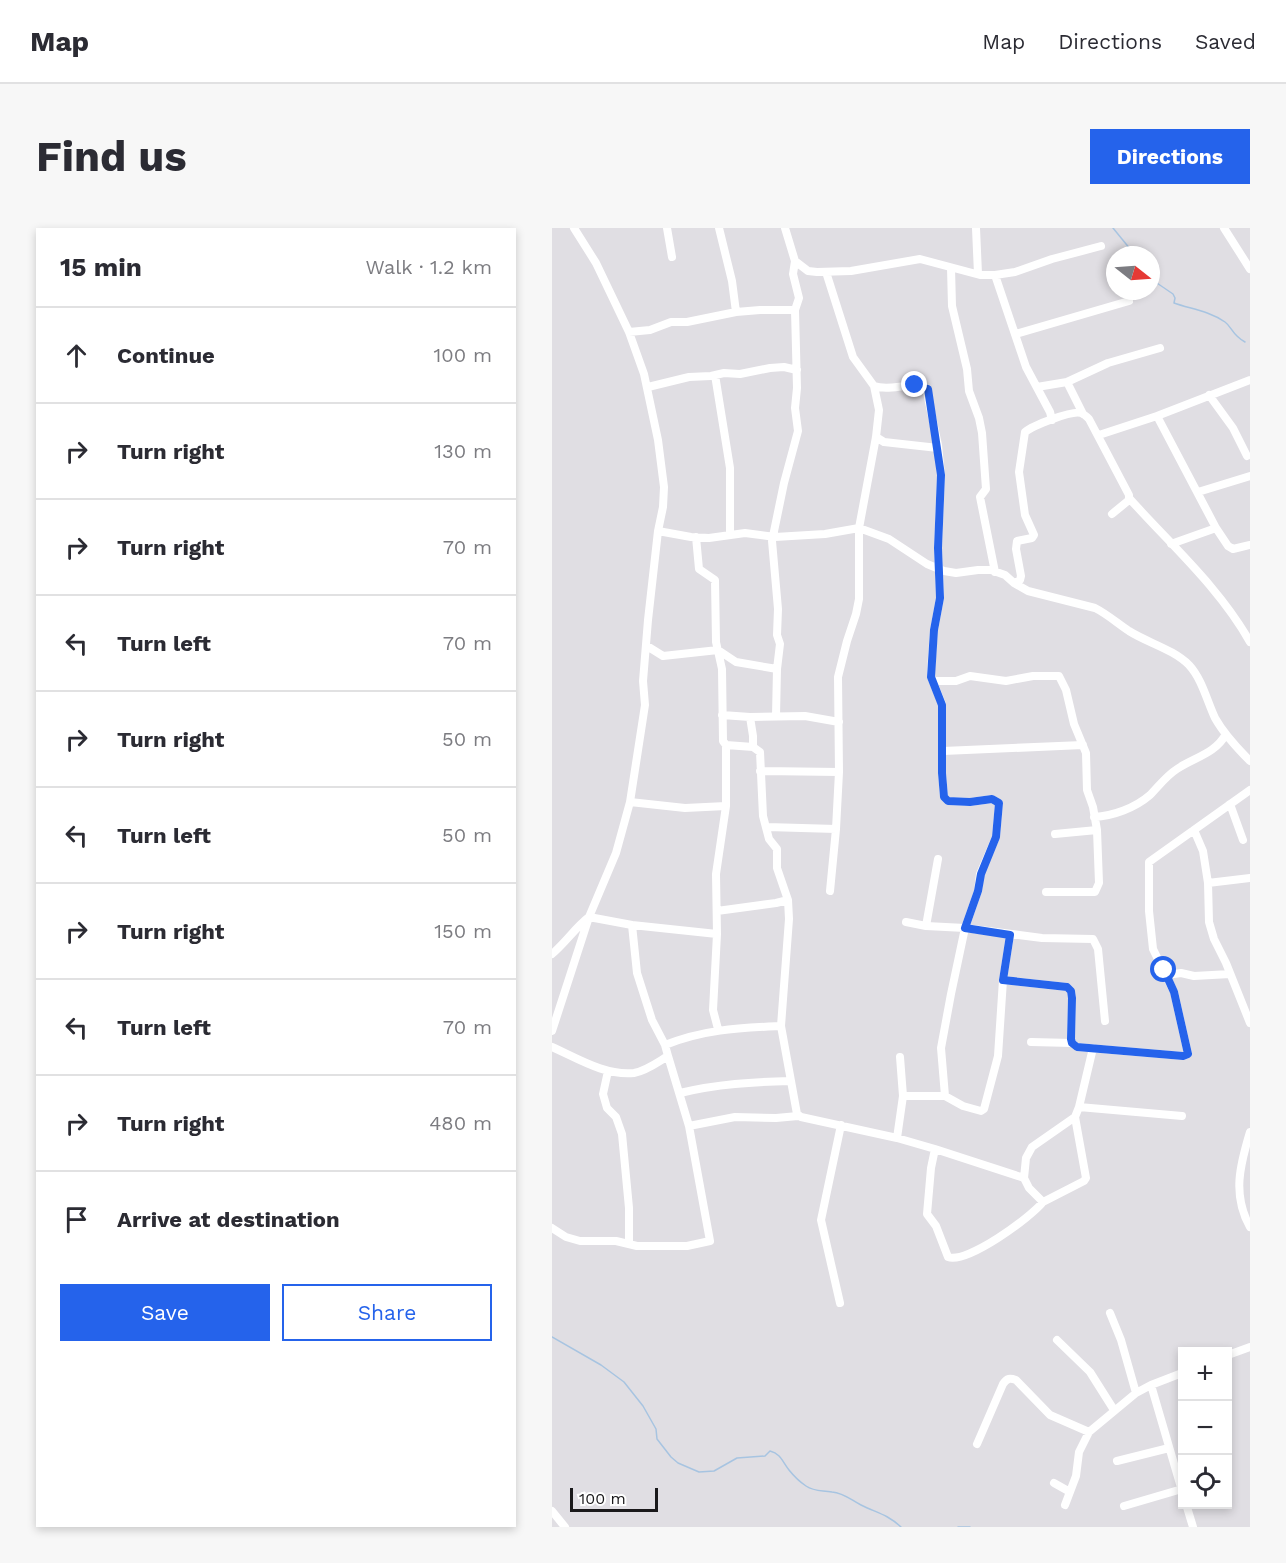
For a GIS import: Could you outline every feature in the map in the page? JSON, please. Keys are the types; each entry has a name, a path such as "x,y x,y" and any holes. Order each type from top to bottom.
{"street":[{"path":"552,1031 589,917 616,853 630,802 645,705 643,681 664,487 648,387 629,332 596,263 574,228"},
{"path":"667,228 672,257"},
{"path":"719,228 732,282 736,312"},
{"path":"776,716 780,644 777,635 778,609 773,537 798,431 795,408 797,370 795,310 799,298 793,274 795,261 785,228"},
{"path":"976,228 978,274"},
{"path":"1224,228 1250,269"},
{"path":"795,261 808,271 826,273 920,259 978,274 995,275 1015,273 1052,259 1101,246"},
{"path":"951,268 952,306 965,360 969,391 982,433 986,489 980,497 995,572"},
{"path":"826,273 853,357 874,386 879,410 859,528 859,599 838,677 839,772 830,891"},
{"path":"995,275 1026,367 1052,420"},
{"path":"1016,334 1129,302"},
{"path":"629,332 650,330 671,322 687,322 736,312 795,310"},
{"path":"1037,387 1068,382 1108,363 1160,348"},
{"path":"648,387 724,373 740,374 784,367 797,370"},
{"path":"715,375 730,468 730,535"},
{"path":"1099,435 1157,416 1250,380"},
{"path":"1068,382 1083,414 1099,435 1129,498 1171,544 1198,569 1240,624 1250,642"},
{"path":"874,386 883,388 915,385 928,389 941,475 938,548 940,598 934,630 931,670 942,705 942,773 945,800 959,802 992,799 999,803 996,837 981,874 978,891 965,928 941,1048 945,1096"},
{"path":"1209,395 1233,428 1247,456"},
{"path":"1014,583 1020,580 1021,576 1017,541 1032,538 1034,535 1025,515 1019,472 1025,432 1066,414 1083,414"},
{"path":"1157,416 1216,528 1228,546 1233,549 1250,545"},
{"path":"876,437 884,442 938,448"},
{"path":"1198,492 1250,476"},
{"path":"1112,514 1129,498"},
{"path":"658,531 709,538 745,533 773,537 825,534 859,528 889,539 906,552 939,569 956,573 984,569 999,572 1014,583 1040,595 1095,608 1130,632 1178,656 1189,665 1216,719 1250,761"},
{"path":"1171,544 1216,528"},
{"path":"696,537 699,569 715,580 716,642 722,669 723,741 726,746 726,806 716,874 717,934 713,1010 718,1029"},
{"path":"647,646 663,656 718,650 736,662 777,669"},
{"path":"933,681 957,681 970,676 1006,681 1033,676 1059,676 1064,684 1072,717 1086,753 1087,790 1097,830 1099,883 1095,891 1046,892"},
{"path":"722,715 805,716 839,722"},
{"path":"750,717 753,747"},
{"path":"1094,817 1109,815 1135,805 1148,797 1177,768 1220,746 1226,734"},
{"path":"943,751 1083,745"},
{"path":"726,746 753,747 760,752 763,816 769,839 777,849 777,868 788,900 789,919 781,1026 795,1110 798,1116"},
{"path":"760,771 839,772"},
{"path":"1031,1042 1072,1043 1077,1047 1183,1056 1188,1054 1176,999 1154,949 1149,911 1149,862 1250,790"},
{"path":"630,802 685,808 726,806"},
{"path":"1230,804 1243,840"},
{"path":"767,827 836,829"},
{"path":"1055,834 1097,830"},
{"path":"1194,830 1203,851 1208,883 1209,922 1250,1023"},
{"path":"926,926 938,859"},
{"path":"1208,883 1250,878"},
{"path":"717,910 788,900"},
{"path":"552,954 589,917 632,925 717,934"},
{"path":"906,922 1042,938 1093,939 1098,949 1105,1021"},
{"path":"552,1228 566,1237 580,1241 616,1241 637,1246 687,1246 710,1241 689,1126 665,1044 652,1020 638,973 632,925"},
{"path":"903,1096 945,1096 963,1106 981,1111 984,1109 999,1046 1003,980 1010,935"},
{"path":"1167,975 1230,974"},
{"path":"1003,980 1067,987 1071,991 1072,998 1072,1043"},
{"path":"665,1044 718,1029 781,1026"},
{"path":"552,1047 608,1071 635,1073 653,1066 668,1056"},
{"path":"935,1149 927,1214 936,1226 946,1254 951,1258 983,1246 1018,1226 1043,1202 1084,1181 1086,1178 1075,1117 1094,1048"},
{"path":"897,1138 903,1096 900,1057"},
{"path":"608,1071 603,1094 607,1108 616,1117 622,1134 629,1208 629,1244"},
{"path":"680,1093 743,1082 790,1081"},
{"path":"1079,1107 1182,1116"},
{"path":"689,1126 735,1117 798,1116 897,1138 1024,1178"},
{"path":"1043,1202 1029,1188 1024,1178 1026,1158 1032,1147 1075,1117"},
{"path":"840,1303 821,1220 841,1125"},
{"path":"1250,1132 1240,1165 1238,1182 1241,1206 1250,1227"},
{"path":"1110,1313 1121,1340 1136,1393"},
{"path":"1057,1340 1090,1372 1114,1410"},
{"path":"1232,1353 1250,1347"},
{"path":"1065,1505 1076,1476 1079,1452 1089,1432 1136,1393 1178,1375"},
{"path":"977,1444 1006,1380 1012,1378 1050,1415 1089,1432"},
{"path":"1151,1385 1178,1477"},
{"path":"1117,1461 1169,1448"},
{"path":"1054,1483 1070,1492"},
{"path":"1124,1506 1178,1491"},
{"path":"1188,1509 1193,1527"},
{"path":"552,1511 565,1527"}],"waterway":[{"path":"1113,228 1128,246"},
{"path":"1160,285 1173,294 1174,303 1219,318 1245,342"},
{"path":"552,1337 601,1365 624,1382 643,1406 656,1429 657,1439 678,1463 699,1472 714,1471 737,1458 765,1456 770,1451 774,1452 792,1474 809,1488 844,1495 886,1516 901,1527"},
{"path":"958,1527 970,1527"}],"route":[{"path":"915,385 928,389 941,475 938,509 940,598 934,630 931,677 942,705 944,797 948,801 970,802 992,799 999,803 996,837 987,856 965,928 1010,935 1003,980 1062,985 1071,991 1071,1039 1077,1047 1183,1056 1188,1054 1174,992 1164,970"}]}
